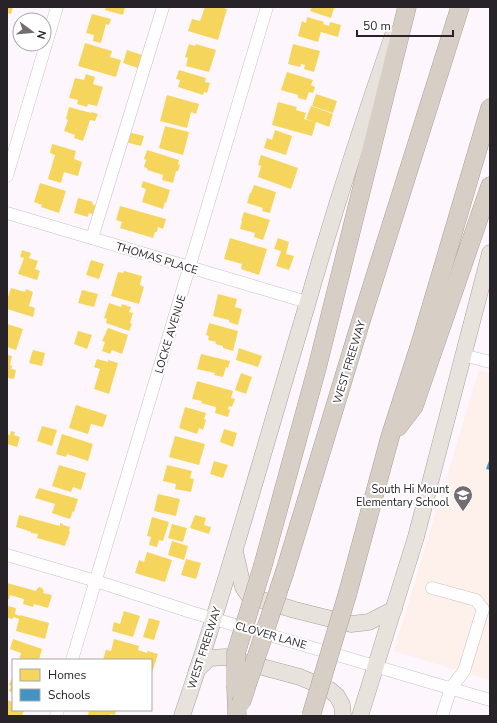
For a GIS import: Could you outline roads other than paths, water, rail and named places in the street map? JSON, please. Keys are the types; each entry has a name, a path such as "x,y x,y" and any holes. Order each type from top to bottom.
{"highway":[{"path":"238,706 236,653 263,564 317,368 407,7"},
{"name":"WEST FREEWAY","path":"238,706 285,571 360,324 460,7"},
{"path":"311,716 348,592 390,437 421,341 490,108"},
{"path":"390,437 414,406 490,186"}],"main road":[{"name":"WEST FREEWAY","path":"182,716 214,618 307,302 366,114 402,7"},
{"path":"360,716 416,537 490,253"},
{"path":"234,550 243,586 249,596 295,610 351,624 369,622 394,609"},
{"path":"197,670 211,658 225,657 300,678 330,690 337,696 342,705 343,716"}],"street":[{"path":"7,176 57,7"},
{"path":"92,238 162,7"},
{"name":"LOCKE AVENUE","path":"72,659 267,7"},
{"name":"THOMAS PLACE","path":"7,213 307,302"},
{"path":"463,355 490,362"},
{"name":"CLOVER LANE","path":"7,555 490,700"},
{"path":"432,588 476,600 483,609 464,671 451,688 442,716"}],"place":[{"name":"South Hi Mount Elementary School","path":"463,512"}]}
